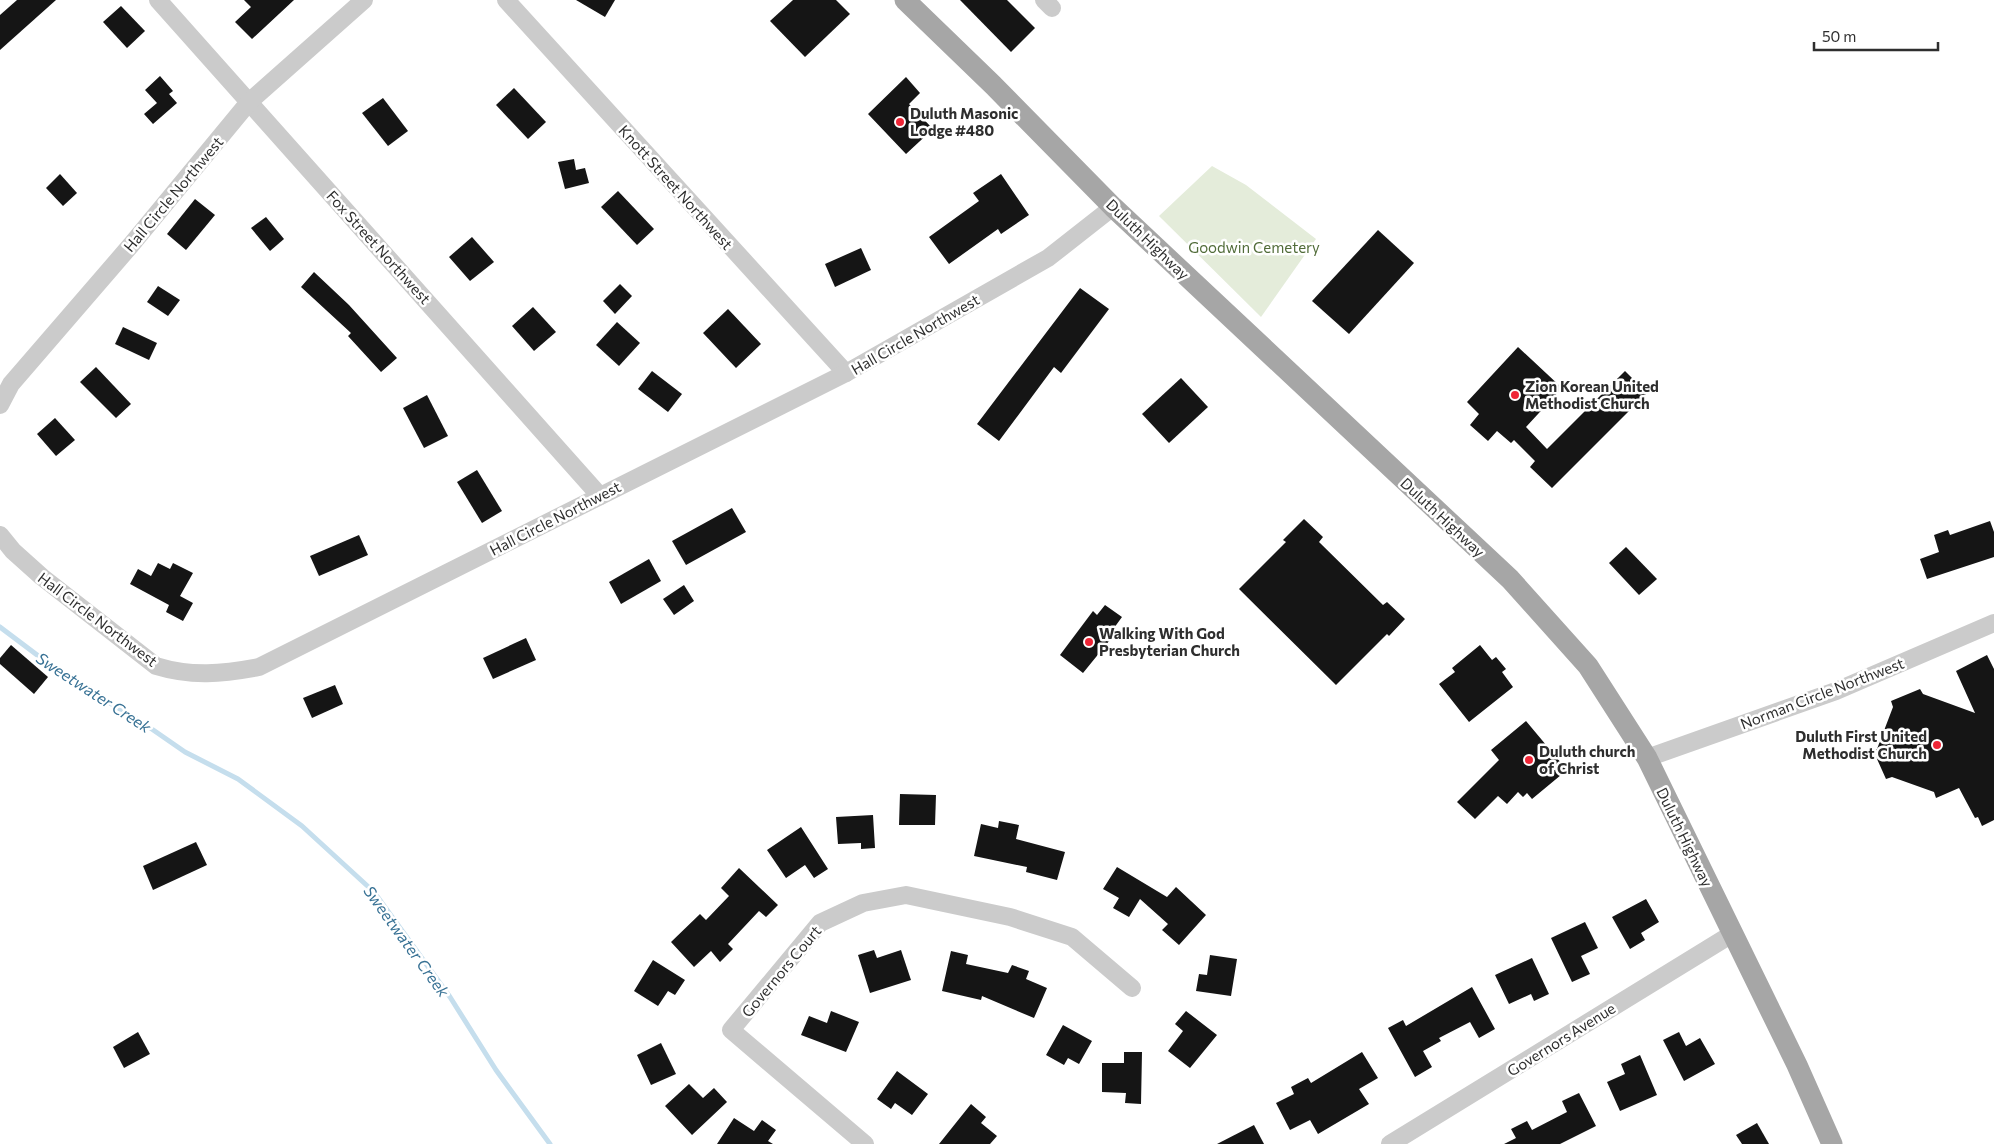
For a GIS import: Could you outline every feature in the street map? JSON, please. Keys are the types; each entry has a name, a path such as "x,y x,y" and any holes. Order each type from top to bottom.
{"main road":[{"name":"Duluth Highway","path":"905,0 993,85 1113,207 1510,579 1588,666 1647,758 1797,1065 1832,1144"}],"street":[{"name":"Fox Street Northwest","path":"158,0 600,496"},
{"name":"Hall Circle Northwest","path":"0,405 11,384 131,245 249,102 364,0"},
{"name":"Knott Street Northwest","path":"506,0 846,374"},
{"name":"Hall Circle Northwest","path":"0,534 13,551 42,577 156,666 179,673 224,674 259,667 846,374 1048,258 1113,207"},
{"name":"Norman Circle Northwest","path":"1647,758 1836,691 1994,623"},
{"name":"Governors Court","path":"865,1144 731,1030 820,923 863,903 906,895 1010,917 1072,937 1132,988"},
{"name":"Governors Avenue","path":"1390,1144 1732,934"}],"green space":[{"name":"Goodwin Cemetery","path":"1212,166 1246,185 1316,239 1261,317 1159,216"}],"building":[{"path":"17,0 56,0 0,50 0,15"},
{"path":"244,0 294,0 252,39 235,22 251,7"},
{"path":"576,0 615,0 605,17"},
{"path":"793,0 836,0 850,14 805,57 770,21"},
{"path":"960,0 1007,0 1035,28 1011,52"},
{"path":"121,6 145,31 127,48 103,22"},
{"path":"160,76 173,91 169,94 177,103 153,124 144,114 157,103 145,90"},
{"name":"Duluth Masonic Lodge #480","path":"906,77 920,93 909,104 933,129 906,154 868,114"},
{"path":"514,88 546,122 528,139 496,105"},
{"path":"383,98 408,131 388,146 362,113"},
{"path":"574,159 576,170 585,168 589,183 565,189 558,162"},
{"path":"60,174 77,193 63,206 46,188"},
{"path":"1001,174 1029,215 1001,234 998,229 949,264 929,237 979,201 973,193"},
{"path":"618,191 654,229 637,245 601,207"},
{"path":"195,199 215,215 186,250 167,234"},
{"path":"266,217 284,239 270,251 251,228"},
{"path":"1378,230 1414,263 1349,334 1312,301"},
{"path":"472,237 494,262 470,281 449,257"},
{"path":"861,248 871,270 835,287 825,264"},
{"path":"314,272 349,305 397,358 381,372 348,336 351,333 301,287"},
{"path":"620,284 632,296 615,314 603,301"},
{"path":"158,286 180,300 168,316 147,302"},
{"path":"1080,288 1109,309 1061,373 1054,367 999,441 977,424"},
{"path":"533,307 556,332 534,351 512,326"},
{"path":"728,309 761,344 736,368 703,333"},
{"path":"617,322 640,343 619,366 596,345"},
{"path":"123,327 157,343 149,360 115,344"},
{"path":"1518,347 1562,388 1526,427 1547,449 1625,371 1647,393 1552,488 1530,467 1535,461 1514,440 1511,443 1497,431 1488,441 1470,425 1479,414 1467,402"},
{"path":"96,367 131,404 116,418 80,382"},
{"path":"652,371 682,394 668,412 638,389"},
{"path":"1181,378 1208,407 1169,443 1142,414"},
{"path":"427,395 448,436 424,448 403,408"},
{"path":"55,418 75,440 56,456 37,434"},
{"path":"477,470 502,511 482,523 457,482"},
{"path":"732,508 746,532 686,565 672,541"},
{"path":"1304,519 1323,537 1319,542 1383,605 1387,602 1405,619 1389,636 1387,634 1336,685 1239,589 1286,542 1283,540"},
{"path":"1990,521 1994,532 1994,557 1927,579 1920,559 1939,552 1934,535 1948,530 1950,535"},
{"path":"359,535 368,555 319,576 310,556"},
{"path":"1626,547 1657,579 1639,595 1609,563"},
{"path":"649,559 661,581 621,604 609,582"},
{"path":"158,563 170,569 173,563 193,573 180,596 193,603 183,621 166,612 169,605 130,584 138,569 151,576"},
{"path":"684,585 694,601 674,615 663,599"},
{"name":"Walking With God Presbyterian Church","path":"1105,605 1122,617 1114,628 1118,630 1083,673 1060,655 1093,611 1097,615"},
{"path":"526,638 536,660 493,679 483,658"},
{"path":"11,645 48,677 34,694 0,664 0,658"},
{"path":"1480,645 1492,660 1496,657 1506,669 1502,672 1513,687 1469,722 1439,684 1455,672 1452,668"},
{"name":"Duluth First United Methodist Church","path":"1987,655 1994,669 1994,820 1982,826 1978,817 1975,818 1959,788 1936,798 1934,792 1892,777 1886,779 1873,750 1877,749 1893,707 1891,701 1920,689 1923,694 1975,713 1956,671"},
{"path":"335,685 343,704 312,718 303,698"},
{"name":"Duluth church of Christ","path":"1526,721 1567,770 1532,799 1527,793 1523,797 1518,792 1507,804 1498,796 1475,819 1457,802 1499,760 1491,750"},
{"path":"900,794 936,795 935,825 899,825"},
{"path":"873,815 875,848 861,849 861,843 838,844 836,817"},
{"path":"999,821 1019,825 1016,839 1065,852 1057,880 1026,872 1027,867 974,856 981,824 998,828"},
{"path":"801,827 828,869 814,878 805,865 786,878 767,850"},
{"path":"196,842 207,865 153,890 143,866"},
{"path":"1117,867 1167,897 1176,887 1206,915 1179,945 1162,930 1168,924 1140,899 1129,917 1113,908 1119,898 1103,889"},
{"path":"739,868 778,905 766,917 759,911 728,944 733,949 720,962 711,951 694,967 671,942 700,914 706,920 729,896 721,888"},
{"path":"1646,899 1659,922 1641,933 1645,940 1630,949 1612,917"},
{"path":"1585,922 1598,948 1581,956 1590,974 1572,982 1551,938"},
{"path":"874,950 877,958 901,950 911,980 870,993 858,955"},
{"path":"951,951 968,955 966,964 1008,973 1012,965 1029,971 1026,979 1047,988 1034,1018 982,996 981,1000 942,991"},
{"path":"1210,955 1237,959 1231,996 1196,991 1199,974 1207,975"},
{"path":"1532,958 1549,994 1534,1001 1531,994 1509,1004 1495,975"},
{"path":"653,960 685,980 675,995 668,991 658,1006 634,991"},
{"path":"1472,987 1495,1029 1479,1038 1470,1022 1439,1038 1441,1041 1423,1051 1432,1067 1415,1077 1388,1028 1403,1020 1406,1026"},
{"path":"831,1011 859,1022 846,1052 801,1035 809,1016 827,1023"},
{"path":"1186,1011 1217,1035 1190,1068 1168,1051 1183,1031 1175,1024"},
{"path":"1063,1025 1092,1041 1079,1064 1068,1058 1064,1065 1046,1055"},
{"path":"138,1032 150,1054 124,1068 113,1047"},
{"path":"1679,1032 1686,1046 1700,1038 1715,1064 1684,1081 1663,1040"},
{"path":"661,1043 676,1074 651,1085 637,1055"},
{"path":"1124,1052 1142,1052 1141,1104 1125,1103 1126,1093 1102,1092 1102,1063 1124,1063"},
{"path":"1362,1052 1378,1078 1359,1089 1369,1104 1318,1134 1310,1120 1290,1130 1276,1103 1294,1094 1291,1087 1308,1078 1311,1083"},
{"path":"1640,1055 1657,1095 1620,1111 1607,1082 1625,1074 1621,1064"},
{"path":"897,1071 928,1094 912,1115 895,1103 891,1109 877,1099"},
{"path":"689,1084 703,1098 714,1088 727,1102 692,1135 665,1106"},
{"path":"1579,1093 1596,1126 1560,1144 1504,1144 1516,1138 1511,1129 1527,1121 1532,1130 1567,1112 1562,1101"},
{"path":"971,1104 986,1117 981,1123 997,1136 990,1144 939,1144"},
{"path":"734,1118 754,1131 762,1120 776,1130 768,1141 773,1144 717,1144"},
{"path":"1757,1123 1769,1144 1742,1144 1736,1135"},
{"path":"1254,1125 1264,1144 1217,1144"}],"waterway":[{"name":"Sweetwater Creek","path":"0,627 61,673 146,725 185,752 238,779 302,826 374,892 450,997 496,1070 550,1144"}],"place":[{"name":"Duluth Masonic Lodge #480","path":"900,122"},
{"name":"Zion Korean United Methodist Church","path":"1515,395"},
{"name":"Walking With God Presbyterian Church","path":"1089,642"},
{"name":"Duluth First United Methodist Church","path":"1937,745"},
{"name":"Duluth church of Christ","path":"1529,760"}]}
